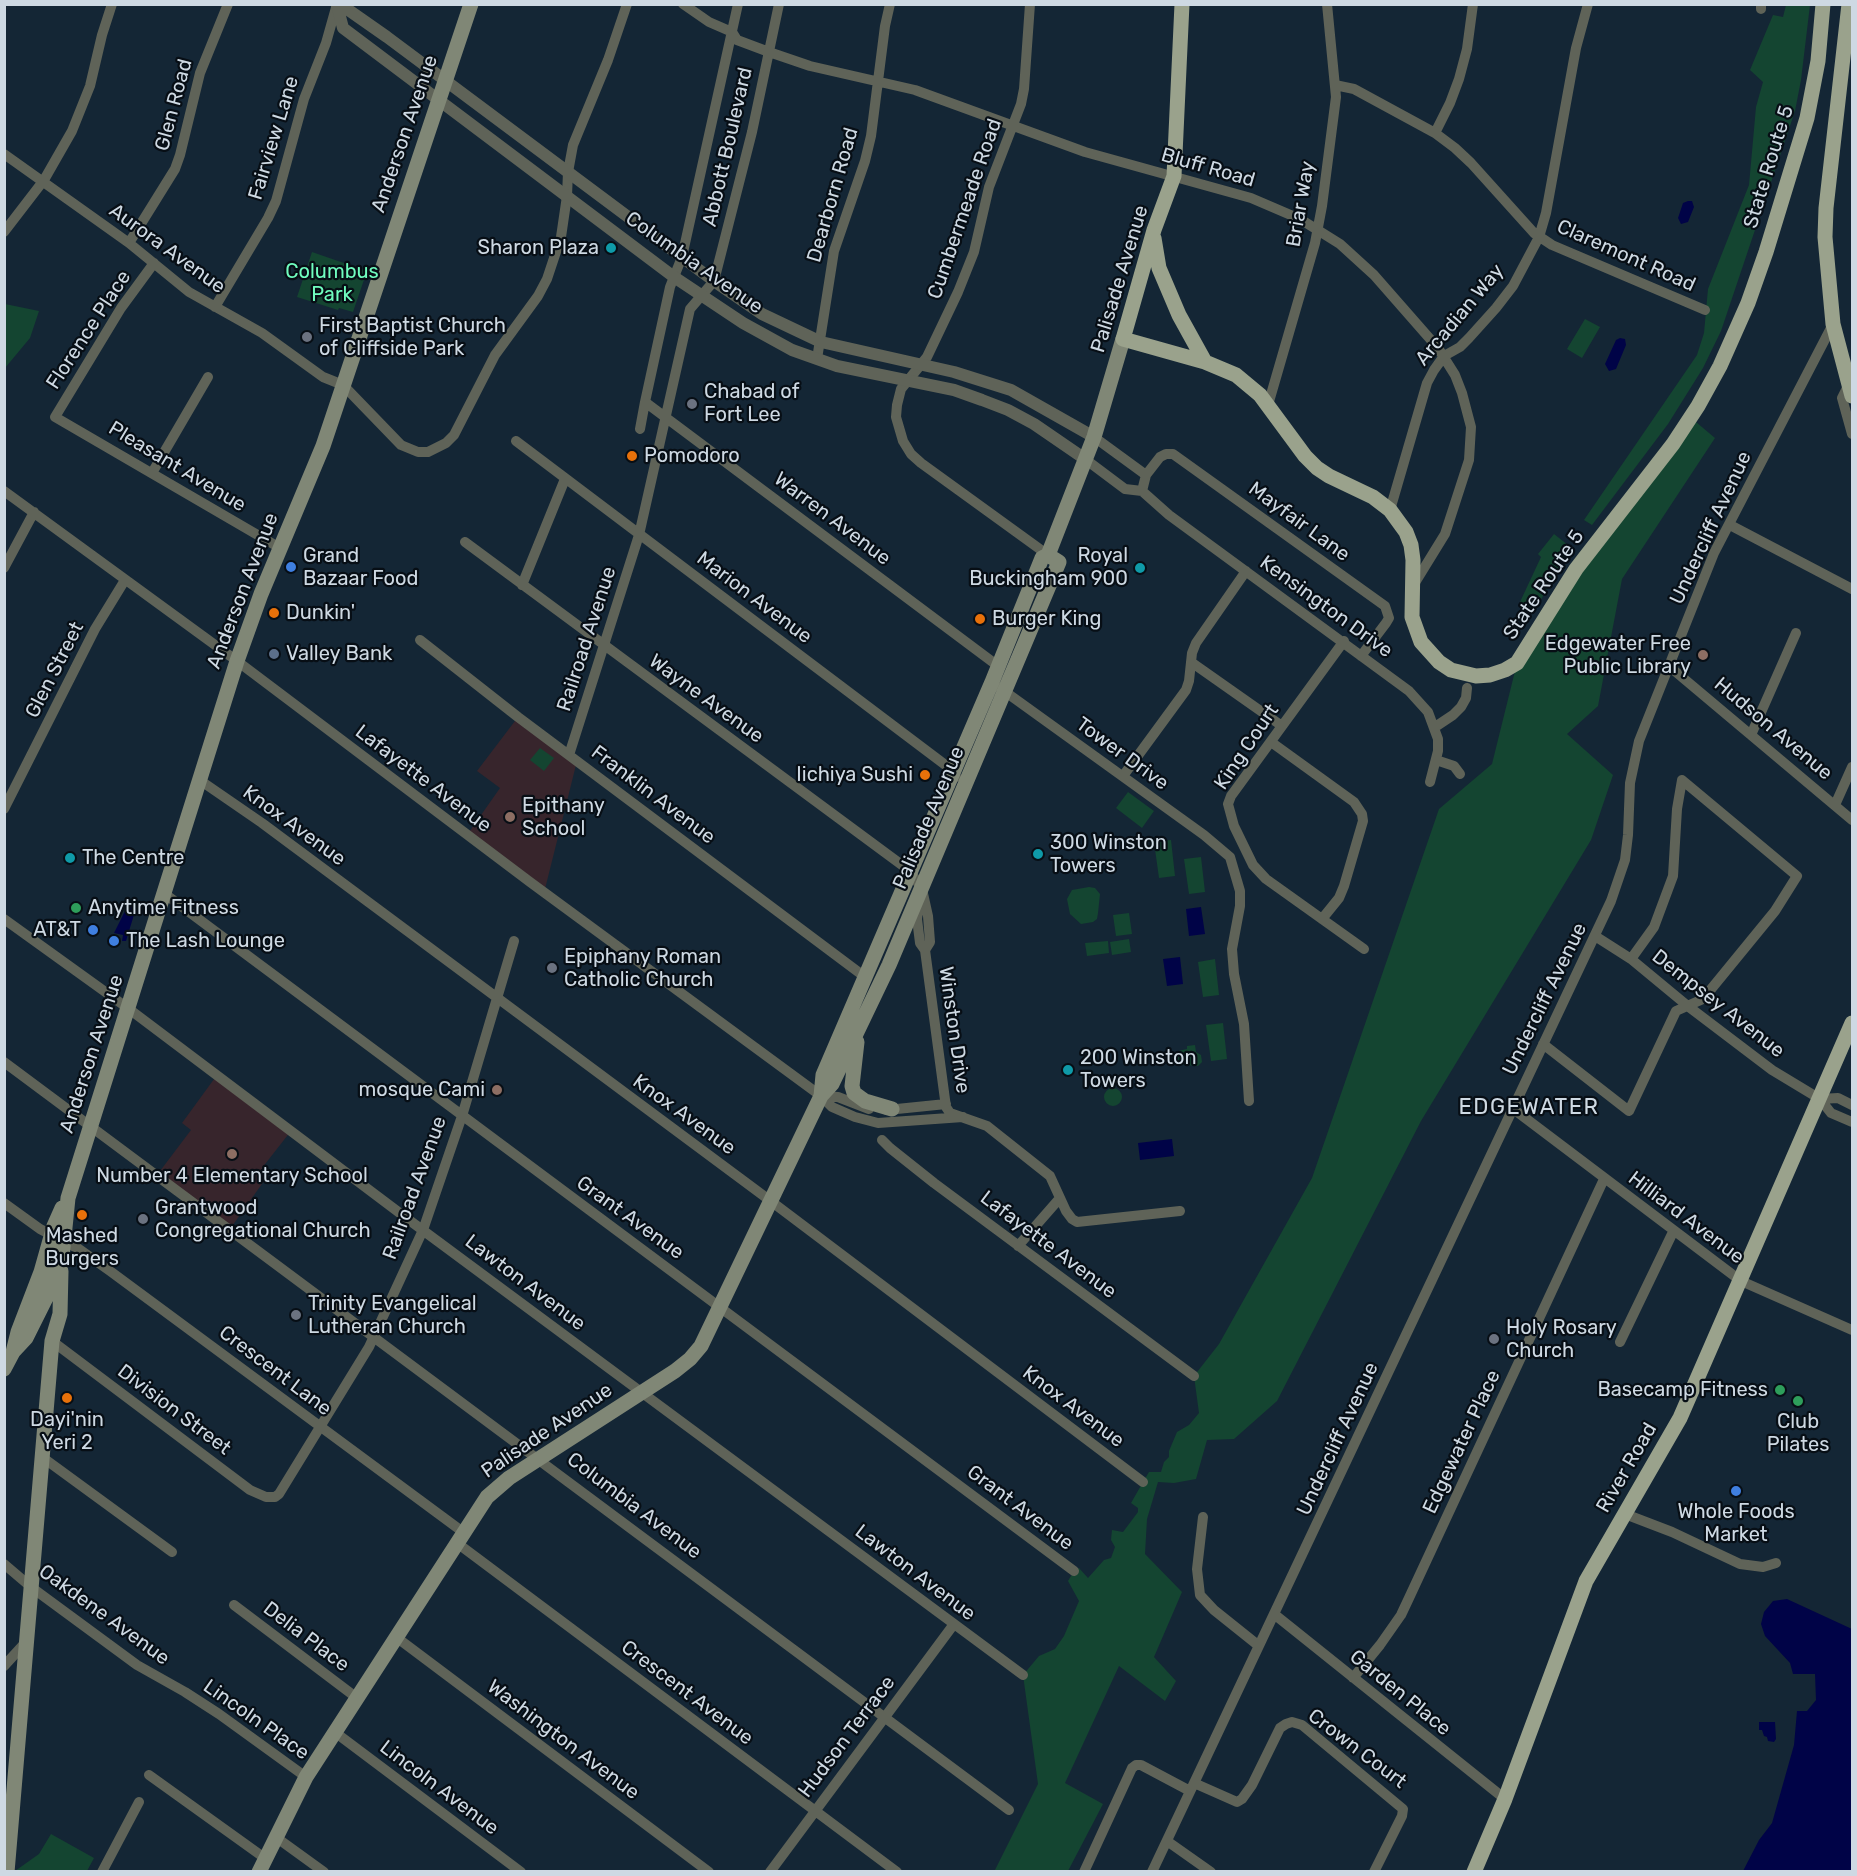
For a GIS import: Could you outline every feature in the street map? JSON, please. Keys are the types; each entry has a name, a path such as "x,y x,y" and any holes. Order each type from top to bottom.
{"main road":[{"name":"Anderson Avenue","path":"4,1369 9,1348 58,1238 62,1208 68,1198 129,1009 237,661 261,594 323,446 471,4"},
{"name":"Palisade Avenue","path":"820,1096 832,1084 859,1029 964,790 998,686 998,666 1041,558 1048,555 1094,437 1154,230 1174,176 1182,4"},
{"name":"State Route 5","path":"1123,339 1205,362 1236,375 1248,384 1268,405 1305,456 1317,468 1373,496 1390,510 1406,532 1413,560 1412,617 1415,630 1428,652 1439,662 1457,672 1476,676 1490,675 1505,670 1517,663 1576,569 1673,444 1698,406 1720,366 1748,303 1766,252 1812,99 1823,4"},
{"path":"1849,4 1826,208 1826,265 1833,324 1850,390"},
{"path":"1154,230 1155,252 1159,268 1179,315 1205,362"},
{"name":"Palisade Avenue","path":"263,1865 306,1777 477,1509 495,1487 642,1393 690,1359 701,1346 820,1096 823,1075 952,770 998,686 1059,562 1048,555"},
{"path":"865,978 870,987 859,1009 859,1029 852,1086 854,1093 865,1101 892,1109"},
{"name":"River Road","path":"1475,1870 1505,1799 1586,1581 1680,1418 1852,1023"},
{"name":"Anderson Avenue","path":"9,1348 26,1338 46,1298 62,1257 58,1238"},
{"path":"7,1872 52,1341 60,1314 62,1257"},
{"path":"41,1272 52,1341"}],"street":[{"path":"4,232 44,180 72,131 90,86 112,4"},
{"name":"Glen Road","path":"129,243 175,169 200,73 228,4"},
{"path":"343,385 387,434 410,449 418,452 438,448 446,443 458,429 495,355 538,296 547,279 561,237 568,172 577,134 608,60 627,4"},
{"name":"Bluff Road","path":"683,4 709,22 732,32 737,40 769,52 810,66 935,97 1085,152 1251,198 1318,229 1340,244 1374,275 1444,356 1462,393 1471,427 1468,460 1445,534 1411,588"},
{"name":"Abbott Boulevard","path":"640,429 674,277 682,257 738,4"},
{"name":"Abbott Boulevard","path":"639,535 690,309 714,281 752,132 779,4"},
{"name":"Dearborn Road","path":"817,359 834,251 865,161 871,136 885,26 890,4"},
{"name":"Cumbermeade Road","path":"1030,4 1024,89 989,187 969,267 927,357 901,389 896,417 903,441 911,454 966,497 1048,555"},
{"name":"Briar Way","path":"1268,405 1318,229 1334,113 1335,85 1327,4"},
{"path":"1435,134 1459,79 1467,49 1473,4"},
{"name":"Arcadian Way","path":"1390,510 1427,383 1434,370 1444,356 1460,347 1496,308 1513,286 1539,237 1550,191 1576,48 1588,4"},
{"name":"Columbia Avenue","path":"337,5 347,9 714,281 762,314 821,342 954,372 1011,390 1094,437"},
{"name":"Columbia Avenue","path":"337,5 343,28 674,277 768,338 837,366 954,390 1008,410 1053,436 1085,459"},
{"name":"Fairview Lane","path":"215,307 276,201 304,99 326,44 337,5"},
{"name":"Claremont Road","path":"1335,85 1354,89 1435,134 1471,163 1539,237 1559,249 1706,310"},
{"name":"Aurora Avenue","path":"4,154 44,180 129,243 189,292 262,333 323,377 343,385"},
{"name":"Florence Place","path":"55,417 121,308 154,263"},
{"name":"Undercliff Avenue","path":"1152,1872 1258,1646 1293,1578 1611,901 1625,860 1630,783 1639,741 1705,574 1833,324"},
{"path":"152,473 208,377"},
{"path":"1850,390 1842,398 1852,434"},
{"name":"Warren Avenue","path":"645,402 998,666"},
{"name":"Pleasant Avenue","path":"55,417 280,549"},
{"path":"1094,437 1146,475 1142,491"},
{"name":"Marion Avenue","path":"516,441 952,770 964,790"},
{"name":"Mayfair Lane","path":"1146,475 1160,457 1166,454 1178,456 1385,606 1389,618 1361,656"},
{"name":"Kensington Drive","path":"1085,459 1128,490 1142,491 1169,515 1344,641 1409,691 1428,712 1435,727"},
{"path":"522,585 565,479"},
{"name":"Lafayette Avenue","path":"4,490 237,661 832,1107 855,1117 878,1123 963,1117"},
{"path":"4,568 34,512"},
{"path":"1730,525 1852,589"},
{"name":"Railroad Avenue","path":"569,755 639,535"},
{"name":"Wayne Avenue","path":"465,542 910,871 922,889"},
{"path":"1123,776 1186,690 1190,681 1191,662 1196,643 1246,571"},
{"name":"Glen Street","path":"4,809 95,629 125,580"},
{"path":"1751,735 1796,633"},
{"name":"Franklin Avenue","path":"420,640 865,978"},
{"name":"King Court","path":"1322,919 1266,879 1252,865 1234,826 1228,804 1231,796 1344,641"},
{"path":"1191,662 1282,726"},
{"name":"Hudson Avenue","path":"1670,667 1852,820"},
{"name":"Tower Drive","path":"998,686 1204,835 1230,857 1240,891 1240,906 1232,949 1234,974 1244,1024 1249,1101"},
{"path":"1430,782 1436,760 1438,739 1435,727 1461,707 1466,698 1467,688"},
{"path":"1270,742 1354,801 1362,814 1363,821 1344,886 1339,898 1322,919 1364,950"},
{"path":"1436,760 1454,766 1460,774"},
{"path":"1835,805 1852,767"},
{"path":"1543,1044 1629,1111 1677,1011 1704,999 1775,911 1797,876 1682,780 1677,809 1673,876 1654,927 1631,959"},
{"name":"Knox Avenue","path":"201,781 771,1202 1143,1482"},
{"name":"Winston Drive","path":"922,889 917,919 920,943 925,950 946,1104 950,1113 987,1126 1050,1176 1072,1219 1077,1222 1180,1211"},
{"name":"Grant Avenue","path":"165,894 1074,1571"},
{"name":"Lawton Avenue","path":"4,919 129,1009 1023,1675"},
{"name":"Dempsey Avenue","path":"1595,936 1631,959 1689,1007 1772,1070 1820,1099"},
{"name":"Railroad Avenue","path":"279,1494 374,1337 423,1230 462,1116 514,941"},
{"name":"Columbia Avenue","path":"4,1062 1009,1810"},
{"path":"820,1096 838,1096 871,1110 883,1111 946,1104"},
{"path":"1820,1099 1838,1098 1852,1105"},
{"path":"1820,1099 1831,1113 1852,1122"},
{"name":"Hilliard Avenue","path":"1512,1108 1673,1232 1741,1281 1852,1330"},
{"name":"Lafayette Avenue","path":"882,1140 934,1183 1194,1376"},
{"name":"Edgewater Place","path":"1353,1678 1380,1645 1405,1607 1604,1179"},
{"path":"1018,1246 1060,1198"},
{"name":"Crescent Lane","path":"4,1203 110,1271 320,1427 460,1537"},
{"path":"1620,1342 1673,1232"},
{"name":"Division Street","path":"52,1341 250,1490 266,1497 275,1497 279,1494"},
{"path":"42,1458 172,1552"},
{"path":"1625,1514 1672,1532 1740,1564 1763,1567 1776,1563"},
{"path":"1203,1517 1197,1569 1200,1595 1214,1610 1258,1646"},
{"name":"Crescent Avenue","path":"460,1537 897,1872"},
{"name":"Oakdene Avenue","path":"4,1564 15,1571 31,1587 137,1665 185,1692"},
{"name":"Delia Place","path":"234,1605 357,1698"},
{"name":"Garden Place","path":"1274,1614 1505,1799"},
{"name":"Hudson Terrace","path":"770,1872 954,1624"},
{"name":"Washington Avenue","path":"396,1637 710,1872"},
{"path":"4,1666 27,1642"},
{"name":"Lincoln Place","path":"185,1692 306,1777"},
{"name":"Crown Court","path":"1192,1787 1238,1802 1252,1785 1280,1728 1292,1722 1302,1725 1403,1809 1402,1816 1374,1872"},
{"name":"Lincoln Avenue","path":"336,1733 521,1872"},
{"path":"1084,1872 1132,1768 1136,1765 1141,1766 1192,1787"},
{"path":"149,1775 263,1865"},
{"path":"102,1872 139,1802"},
{"path":"277,1838 324,1872"},
{"path":"1167,1841 1210,1872"}],"shaded area":[{"path":"1692,201 1694,207 1688,222 1681,224 1678,218 1683,203"},
{"path":"1625,339 1626,345 1616,369 1609,371 1605,364 1616,340"},
{"path":"518,717 577,761 544,893 467,835 500,788 477,771"},
{"path":"128,905 136,908 126,941 122,941 123,935 114,933"},
{"path":"1201,907 1205,934 1189,936 1186,909"},
{"path":"1180,957 1183,984 1167,986 1163,959"},
{"path":"217,1075 291,1131 262,1168 269,1174 230,1229 157,1175 191,1130 182,1123"},
{"path":"1172,1139 1174,1156 1140,1160 1138,1143"},
{"path":"1787,1599 1852,1629 1852,1871 1743,1871 1759,1840 1772,1823 1794,1745 1797,1711 1807,1711 1816,1700 1815,1674 1793,1674 1790,1663 1765,1636 1761,1624 1764,1612 1773,1601"},
{"path":"1759,1722 1775,1722 1776,1739 1774,1742 1768,1741 1762,1730 1759,1730"}],"green space":[{"path":"1786,5 1810,5 1795,111 1721,331 1703,368 1668,424 1592,525 1584,520 1697,355 1704,333 1708,289 1749,185 1756,107 1763,82 1750,70 1773,15 1783,17"},
{"name":"Columbus Park","path":"312,252 367,271 353,312 339,308 338,310 297,297"},
{"path":"5,304 39,311 30,338 5,368"},
{"path":"1585,319 1600,327 1582,358 1567,349"},
{"path":"1690,417 1715,438 1622,579 1598,706 1567,734 1613,775 1591,840 1421,1121 1277,1401 1234,1439 1207,1440 1196,1479 1174,1483 1158,1482 1147,1519 1145,1554 1182,1592 1154,1657 1176,1681 1165,1701 1119,1666 1065,1783 1103,1804 1068,1871 994,1872 1038,1784 1023,1675 1039,1656 1055,1649 1064,1636 1079,1601 1068,1581 1074,1571 1079,1568 1088,1578 1104,1560 1111,1558 1115,1547 1111,1540 1112,1530 1123,1532 1138,1512 1138,1508 1131,1503 1149,1472 1161,1472 1164,1462 1169,1457 1169,1451 1177,1432 1189,1425 1199,1413 1194,1376 1219,1344 1312,1178 1439,809 1492,764 1517,663"},
{"path":"1554,534 1573,549 1552,579 1535,611 1520,602 1541,557 1538,554"},
{"path":"540,748 554,758 544,771 530,760"},
{"path":"1128,792 1154,811 1142,828 1116,808"},
{"path":"1171,840 1175,876 1159,878 1154,842"},
{"path":"1201,857 1205,892 1189,894 1184,859"},
{"path":"1095,888 1100,894 1097,919 1081,924 1070,914 1067,899 1072,890"},
{"path":"1129,913 1132,934 1116,936 1113,915"},
{"path":"1129,939 1131,952 1112,955 1110,942"},
{"path":"1108,941 1109,953 1087,956 1085,943"},
{"path":"1215,959 1219,995 1203,997 1198,962"},
{"path":"1223,1023 1227,1059 1211,1061 1206,1025"},
{"path":"1195,1045 1202,1062 1198,1066 1184,1065 1174,1057 1174,1053 1187,1049 1187,1046"},
{"path":"1109,1088 1117,1088 1122,1093 1120,1104 1109,1106 1104,1101 1104,1093"},
{"path":"51,1834 94,1858 87,1871 15,1871 39,1854"}],"place":[{"name":"Sharon Plaza","path":"611,248"},
{"name":"First Baptist Church of Cliffside Park","path":"307,337"},
{"name":"Chabad of Fort Lee","path":"692,404"},
{"name":"Pomodoro","path":"632,456"},
{"name":"Grand Bazaar Food","path":"291,567"},
{"name":"Royal Buckingham 900","path":"1140,568"},
{"name":"Dunkin'","path":"274,613"},
{"name":"Burger King","path":"980,619"},
{"name":"Valley Bank","path":"274,654"},
{"name":"Edgewater Free Public Library","path":"1703,655"},
{"name":"Iichiya Sushi","path":"925,775"},
{"name":"Epithany School","path":"510,817"},
{"name":"300 Winston Towers","path":"1038,854"},
{"name":"The Centre","path":"70,858"},
{"name":"Anytime Fitness","path":"76,908"},
{"name":"AT&T","path":"93,930"},
{"name":"The Lash Lounge","path":"114,941"},
{"name":"Epiphany Roman Catholic Church","path":"552,968"},
{"name":"200 Winston Towers","path":"1068,1070"},
{"name":"mosque Cami","path":"497,1090"},
{"name":"Number 4 Elementary School","path":"232,1154"},
{"name":"Mashed Burgers","path":"82,1215"},
{"name":"Grantwood Congregational Church","path":"143,1219"},
{"name":"Trinity Evangelical Lutheran Church","path":"296,1315"},
{"name":"Holy Rosary Church","path":"1494,1339"},
{"name":"Basecamp Fitness","path":"1780,1390"},
{"name":"Dayi'nin Yeri 2","path":"67,1398"},
{"name":"Club Pilates","path":"1798,1401"},
{"name":"Whole Foods Market","path":"1736,1491"}],"district":[{"name":"EDGEWATER","path":"1529,1108"}]}
